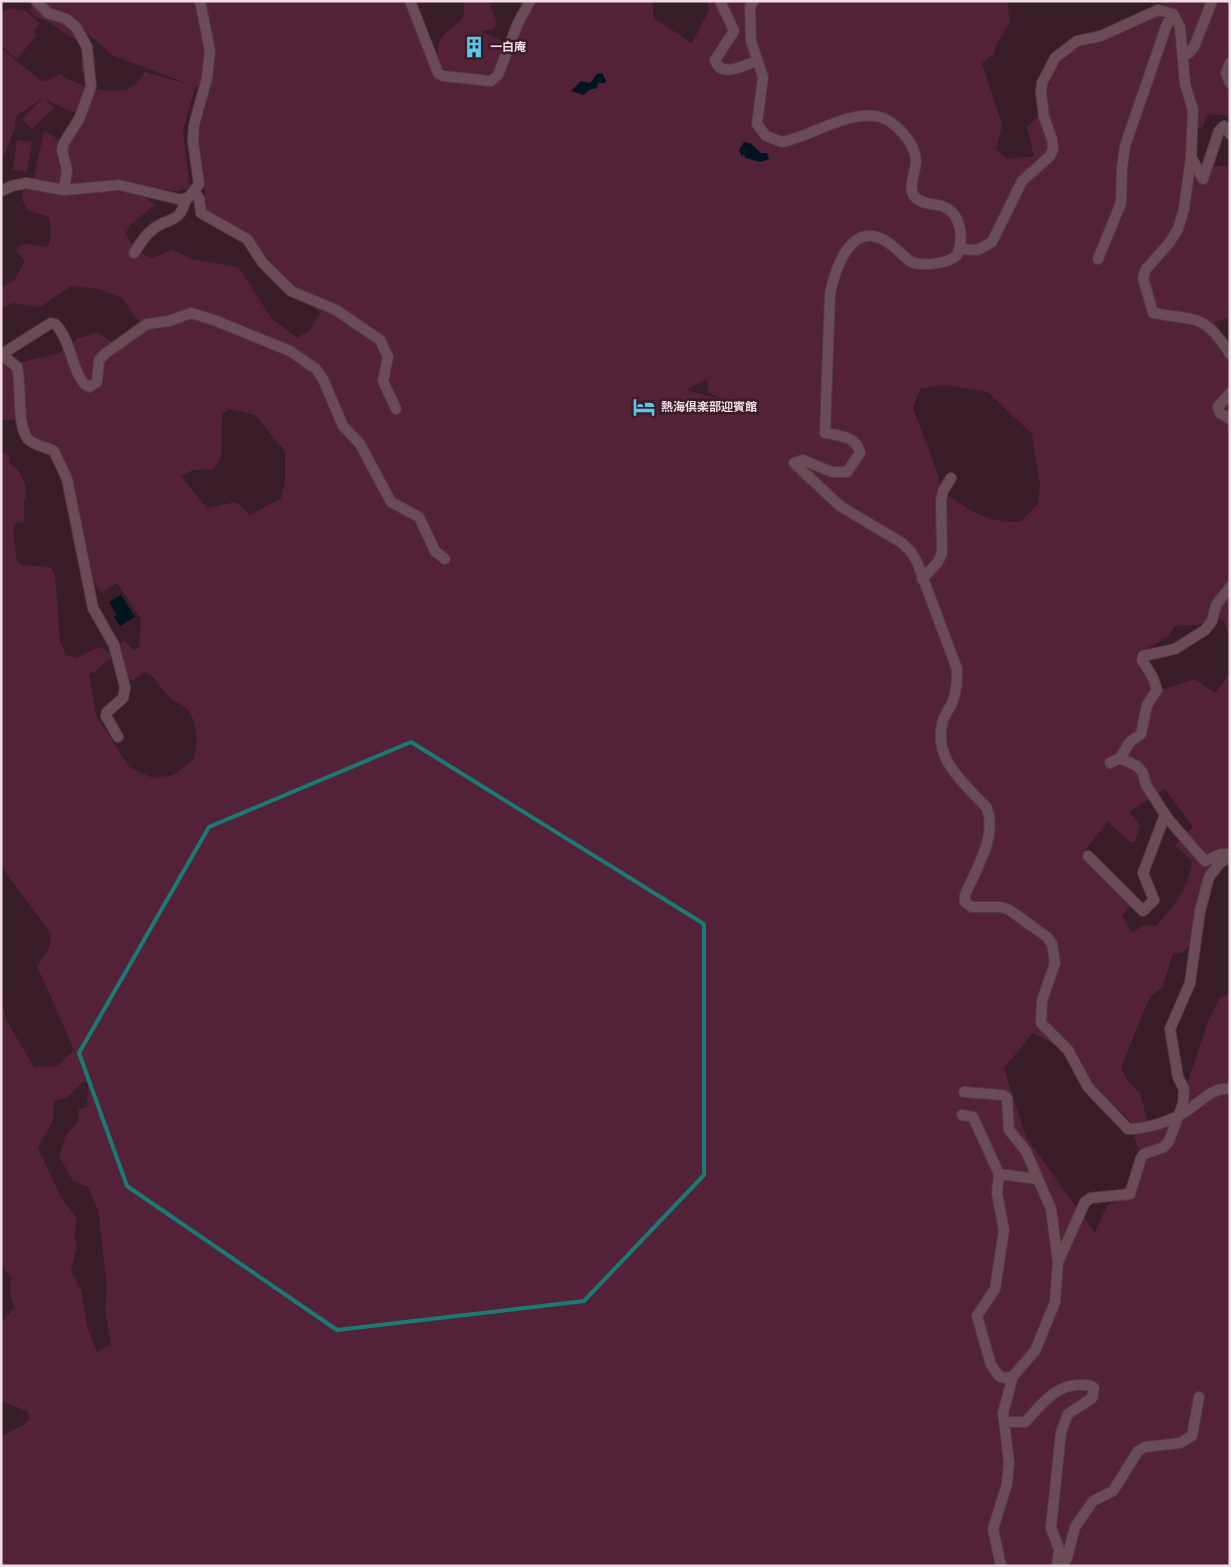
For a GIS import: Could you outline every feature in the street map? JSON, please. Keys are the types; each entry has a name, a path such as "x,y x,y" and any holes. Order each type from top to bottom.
{"street":[{"path":"36,1 48,13 71,23 80,33 87,47 91,87 79,119 64,143 62,150 67,170 64,190"},
{"path":"134,253 151,230 176,219 183,212 190,195 199,184 194,157 194,125 207,78 210,51 200,1"},
{"path":"410,1 438,73 443,76 483,82 491,81 498,75 518,23 530,1"},
{"path":"720,1 734,31 718,55 716,60 717,66 722,70 729,70 757,61"},
{"path":"753,1 750,7 751,42 764,77 757,124 766,136 782,142 861,115 882,118 901,132 914,151 916,160 912,189 914,196 920,201 945,207 958,222 961,233 960,249 953,260 919,264 911,262 892,245 873,236 865,235 848,246 833,279 830,294 825,434 854,440 859,446 860,453 851,469 842,473 832,472 803,460 794,463 840,506 902,542 917,562 957,669 957,685 953,702 944,719 941,737 942,752 948,765 987,808 990,816 991,832 965,895 965,902 972,907 1000,907 1008,909 1047,936 1052,944 1055,963 1042,1001 1042,1022 1068,1050 1088,1087 1128,1129 1140,1129 1179,1115 1217,1089 1230,1089"},
{"path":"1184,54 1189,53 1194,47 1212,1"},
{"path":"960,249 978,250 992,242 1022,181 1050,156 1053,149 1052,139 1044,117 1041,94 1042,83 1055,58 1077,41 1101,36 1158,10 1173,14 1180,27 1184,54 1185,84 1193,110 1191,157 1184,209 1178,229 1170,242 1146,269 1143,278 1153,313 1200,320 1216,332 1230,354"},
{"path":"1098,259 1121,203 1122,168 1130,131 1167,24 1173,14"},
{"path":"1230,63 1226,73 1230,83"},
{"path":"1191,157 1203,179 1219,131 1224,126 1230,134"},
{"path":"1,191 12,186 26,184 64,190 119,185 131,186 169,198 190,195 199,198 201,212 241,234 253,246 262,263 290,291 336,310 380,340 388,357 384,381 396,409"},
{"path":"118,737 106,716 107,712 123,698 126,687 114,645 93,608 67,479 54,451 34,444 26,436 21,415 17,367 1,354 51,323 54,324 69,344 75,367 81,379 90,387 97,382 99,360 147,324 169,321 191,314 214,320 276,344 316,369 323,379 342,426 360,444 391,502 419,517 435,551 445,559"},
{"path":"1230,393 1218,407 1220,413 1230,419"},
{"path":"922,578 938,562 942,553 941,500 951,478"},
{"path":"1110,763 1120,758 1130,742 1141,734 1147,705 1157,690 1153,678 1142,660 1143,656 1175,649 1206,630 1212,621 1216,605 1230,587"},
{"path":"1120,758 1137,766 1143,773 1146,784 1165,815 1205,861 1222,854 1230,855"},
{"path":"1088,856 1143,911 1154,900 1142,872 1165,815"},
{"path":"1058,1262 1085,1202 1091,1198 1130,1194 1141,1158 1144,1154 1164,1147 1170,1140 1179,1115 1184,1089 1178,1077 1170,1029 1190,983 1200,911 1209,877 1230,855"},
{"path":"964,1092 1003,1095 1007,1098 1009,1130 1026,1151 1036,1179 1051,1209 1058,1262 1055,1302 1049,1319 1035,1352 1013,1376 1003,1413 1009,1462 1006,1484 994,1529 1001,1566"},
{"path":"962,1115 973,1117 999,1174 997,1194 1004,1230 995,1289 977,1316 994,1371 1005,1378 1013,1376"},
{"path":"999,1174 1036,1179"},
{"path":"1005,1422 1025,1422 1059,1388 1071,1385 1091,1385 1094,1388 1092,1398 1068,1414 1061,1432 1051,1528 1059,1549 1057,1566"},
{"path":"1062,1566 1067,1558 1075,1527 1093,1501 1113,1491 1138,1451 1145,1447 1180,1443 1192,1436 1199,1397"}],"highlighted area":[{"path":"411,742 704,924 704,1175 584,1301 337,1330 127,1186 79,1053 209,827"}],"shaded area":[{"path":"41,1 406,1 441,78 488,86 501,77 523,17 533,1 653,1 653,18 692,43 709,10 707,1 1007,1 1010,22 996,45 994,54 982,63 1002,125 996,149 1007,159 1034,156 1027,127 1045,108 1044,93 1059,59 1082,46 1136,27 1150,9 1161,4 1161,1 1230,1 1230,116 1207,114 1203,127 1187,130 1184,166 1230,166 1230,317 1215,322 1222,333 1218,335 1230,357 1230,636 1224,622 1218,617 1198,625 1175,626 1168,636 1138,655 1139,668 1153,689 1165,689 1195,679 1215,693 1230,673 1230,852 1206,871 1191,945 1181,953 1173,953 1163,986 1150,997 1121,1067 1128,1081 1140,1093 1148,1123 1187,1105 1187,1084 1209,1019 1220,998 1230,993 1230,1566 1,1566 1,1436 22,1426 30,1419 27,1411 1,1401 1,1323 14,1308 10,1292 11,1277 1,1266 1,995 6,1020 34,1067 57,1066 74,1050 37,966 49,949 51,934 1,867 1,452 9,456 9,463 22,476 26,489 24,522 16,523 13,532 17,561 23,565 50,567 55,573 60,641 66,655 76,658 99,647 109,652 111,658 89,674 96,715 130,768 153,778 174,775 194,759 196,745 196,730 188,710 170,698 156,680 145,672 133,680 128,679 120,645 124,640 134,651 139,647 141,619 117,583 101,593 95,585 61,451 37,441 26,425 18,419 1,421 1,358 13,366 21,362 56,354 68,348 77,339 97,332 115,344 139,322 122,298 98,289 71,286 40,307 13,303 1,309 1,289 15,279 25,261 16,251 18,246 28,244 48,247 50,239 49,217 27,210 22,199 23,189 67,194 97,193 98,196 98,192 136,194 155,205 131,224 125,234 132,243 133,252 141,252 151,259 172,249 191,259 238,267 272,319 297,338 309,331 320,313 277,269 247,232 206,209 204,185 196,141 210,88 195,87 183,131 190,188 176,191 106,181 64,190 65,148 94,90 123,90 129,88 140,80 145,72 188,84 112,55 71,19 60,12 51,10","holes":["707,379 708,392 721,399 686,390","945,385 988,392 1032,434 1040,485 1038,504 1020,522 1008,522 977,513 940,489 938,474 913,408 920,389","229,409 255,415 285,451 285,483 281,498 250,515 236,502 207,508 181,476 193,470 214,469 221,457 222,415","1165,789 1193,827 1175,845 1192,861 1188,880 1180,896 1156,926 1144,925 1132,933 1122,916 1130,906 1081,855 1108,822 1130,842 1135,842 1140,825 1129,812","1033,1033 1079,1058 1092,1085 1130,1120 1139,1153 1119,1200 1107,1205 1095,1233 1026,1137 1004,1068","83,1082 88,1083 87,1107 79,1109 78,1121 65,1137 59,1156 73,1181 88,1187 98,1210 107,1287 105,1311 111,1344 97,1352 87,1326 81,1290 71,1270 77,1245 74,1236 77,1219 60,1195 38,1148 53,1120 54,1101 66,1098"]},
{"path":"464,1 488,1 497,22 494,29 481,31 504,42 496,68 490,74 465,74 452,72 441,67 438,54 439,44 446,32 461,19 464,12"},
{"path":"33,2 68,23 96,62 92,78 89,80 81,70 82,47 79,40 34,15 30,11"},
{"path":"10,8 26,11 40,23 34,32 37,35 17,59 1,46 1,12"},
{"path":"1,48 40,80 45,81 61,74 88,89 78,111 72,112 45,99 54,108 32,129 22,119 43,98 16,116 15,128 2,160"},
{"path":"44,131 55,137 60,147 62,176 59,186 33,181"},
{"path":"17,140 32,142 27,172 13,170"}],"water":[{"path":"602,73 606,80 605,83 598,83 597,88 589,90 584,95 571,91 581,81 590,83 597,74"},
{"path":"744,142 750,143 761,153 767,153 769,159 761,162 745,158 744,154 742,157 739,150"},
{"path":"121,595 135,617 120,626 114,617 117,615 109,602"}],"place":[{"name":"一白庵","path":"474,47"},
{"name":"熱海倶楽部迎賓館","path":"644,407"}]}
